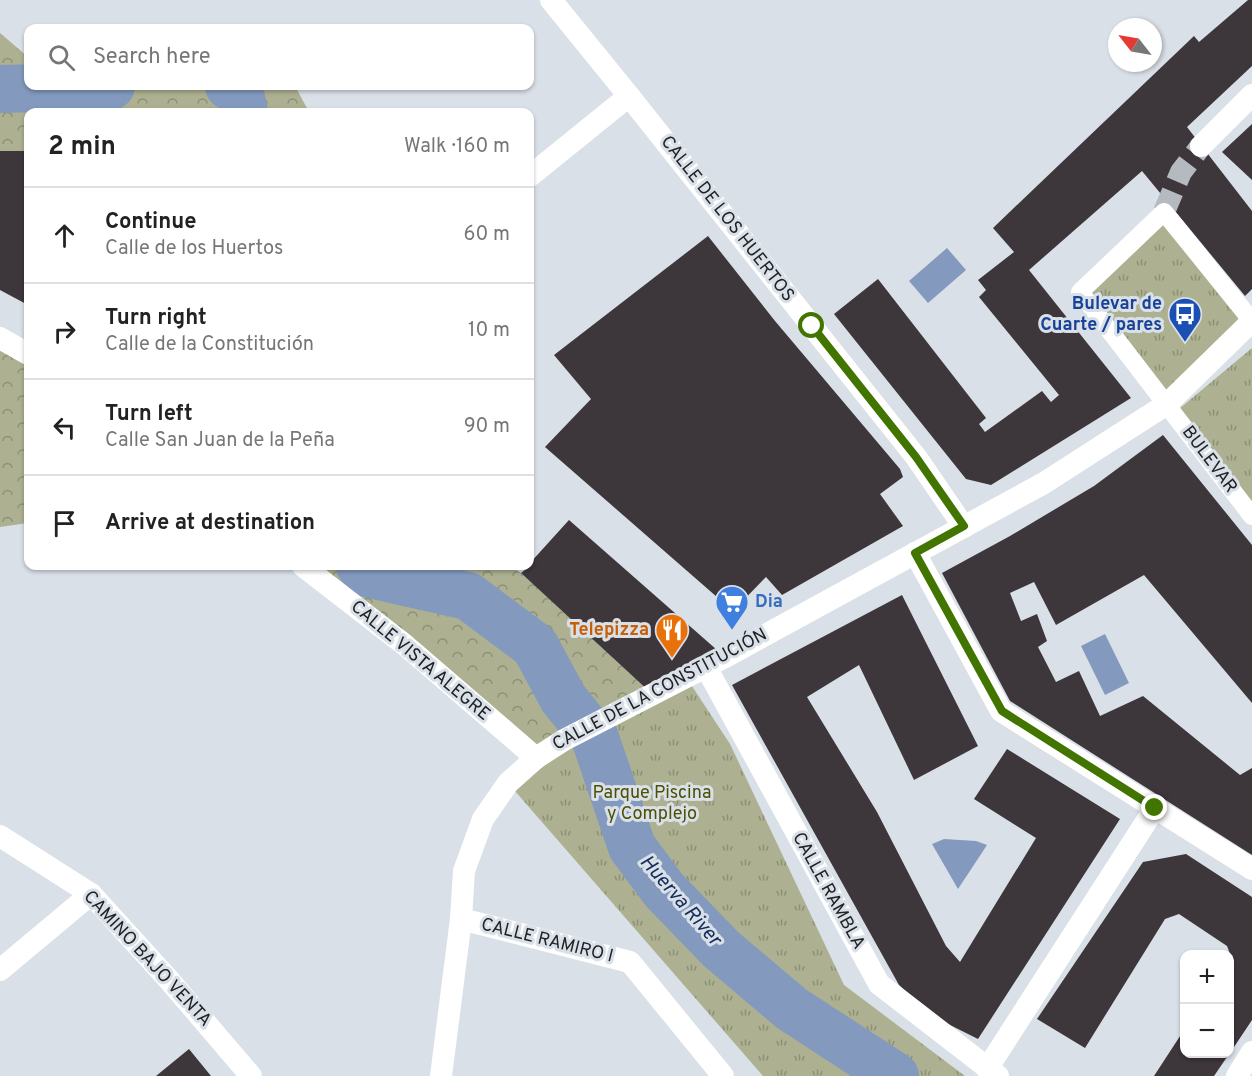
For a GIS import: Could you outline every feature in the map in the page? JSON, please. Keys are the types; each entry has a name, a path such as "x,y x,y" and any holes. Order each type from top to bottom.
{"street":[{"name":"CALLE DE LOS HUERTOS","path":"551,0 916,457 964,526"},
{"path":"1202,146 1252,94"},
{"path":"534,173 629,96"},
{"name":"BULEVAR","path":"1252,321 1164,212 1080,292 1252,516"},
{"name":"CALLE DE LA CONSTITUCIÓN","path":"441,1076 461,918 464,871 483,819 502,788 536,758 564,740 706,667 1044,483 1167,404 1252,321"},
{"path":"0,338 24,352"},
{"path":"915,553 1002,711 1252,869"},
{"name":"CALLE VISTA ALEGRE","path":"308,570 405,645 536,758"},
{"name":"CALLE RAMBLA","path":"706,667 879,984 993,1072"},
{"path":"993,1072 1155,808"},
{"name":"CAMINO BAJO VENTA","path":"0,836 91,894 170,980 251,1076"},
{"path":"0,970 91,894"},
{"name":"CALLE RAMIRO I","path":"461,918 630,962 723,1076"},
{"path":"1237,1076 1252,1052"}],"green space":[{"path":"0,33 24,54 24,90 297,90 307,108 24,108 24,151 0,151"},
{"path":"1164,221 1242,320 1168,393 1090,293"},
{"path":"0,338 24,352 24,524 0,527"},
{"path":"1252,348 1252,505 1179,409"},
{"path":"308,570 516,570 521,573 652,694 536,758"},
{"name":"Parque Piscina y Complejo","path":"686,677 730,744 844,985 965,1076 763,1076 508,783"}],"water":[{"path":"947,248 966,270 928,303 909,281"},
{"path":"1105,634 1129,683 1105,695 1081,646"},
{"path":"944,839 976,841 987,845 958,889 932,844"}],"building":[{"path":"1248,0 1252,0 1252,66 1187,127 1252,211 1252,289 1245,296 1142,171 1029,270 1131,398 991,485 966,479 834,314 878,279 986,418 979,424 985,432 1042,391 1051,402 1059,395 979,297 986,290 978,280 1014,252 993,228 1156,72 1162,72 1162,67 1194,36 1199,42"},
{"path":"1252,124 1252,180 1222,152"},
{"path":"0,151 24,151 24,303 0,290"},
{"path":"708,236 775,321 900,469 903,477 880,494 903,526 782,595 766,577 733,611 545,447 591,399 554,355"},
{"path":"1163,435 1252,545 1252,703 1144,575 1056,625 1034,582 1010,593 1021,621 1037,614 1047,641 1038,647 1056,682 1079,671 1100,716 1143,696 1240,775 1252,768 1252,855 1010,701 942,573 1094,486"},
{"path":"569,520 725,657 652,694 521,573 525,570 534,570 534,559"},
{"path":"902,595 978,746 914,780 859,665 807,697 877,812 946,946 960,962 1036,838 974,799 1007,749 1120,819 978,1039 930,1015 899,985 732,685"},
{"path":"1186,854 1252,897 1252,1020 1234,1047 1234,950 1229,950 1227,946 1179,914 1165,919 1085,1048 1037,1019 1143,862"},
{"path":"1180,1036 1180,1058 1226,1058 1214,1076 1154,1076"},
{"path":"189,1049 211,1076 156,1076"}],"waterway":[{"name":"Huerva River","path":"0,89 24,88"},
{"name":"Huerva River","path":"235,90 240,93 243,108"},
{"name":"Huerva River","path":"365,570 370,574 468,596 535,646 563,698 595,738 632,847 664,890 721,949 792,1009 895,1076"}],"tunnel":[{"path":"1164,212 1181,172 1201,146"}],"place":[{"name":"Bulevar de Cuarte / pares","path":"1185,343"},
{"name":"Dia","path":"732,631"},
{"name":"Telepizza","path":"672,659"}],"route":[{"path":"812,326 916,457 964,526 915,553 1002,711 1155,808"}]}
